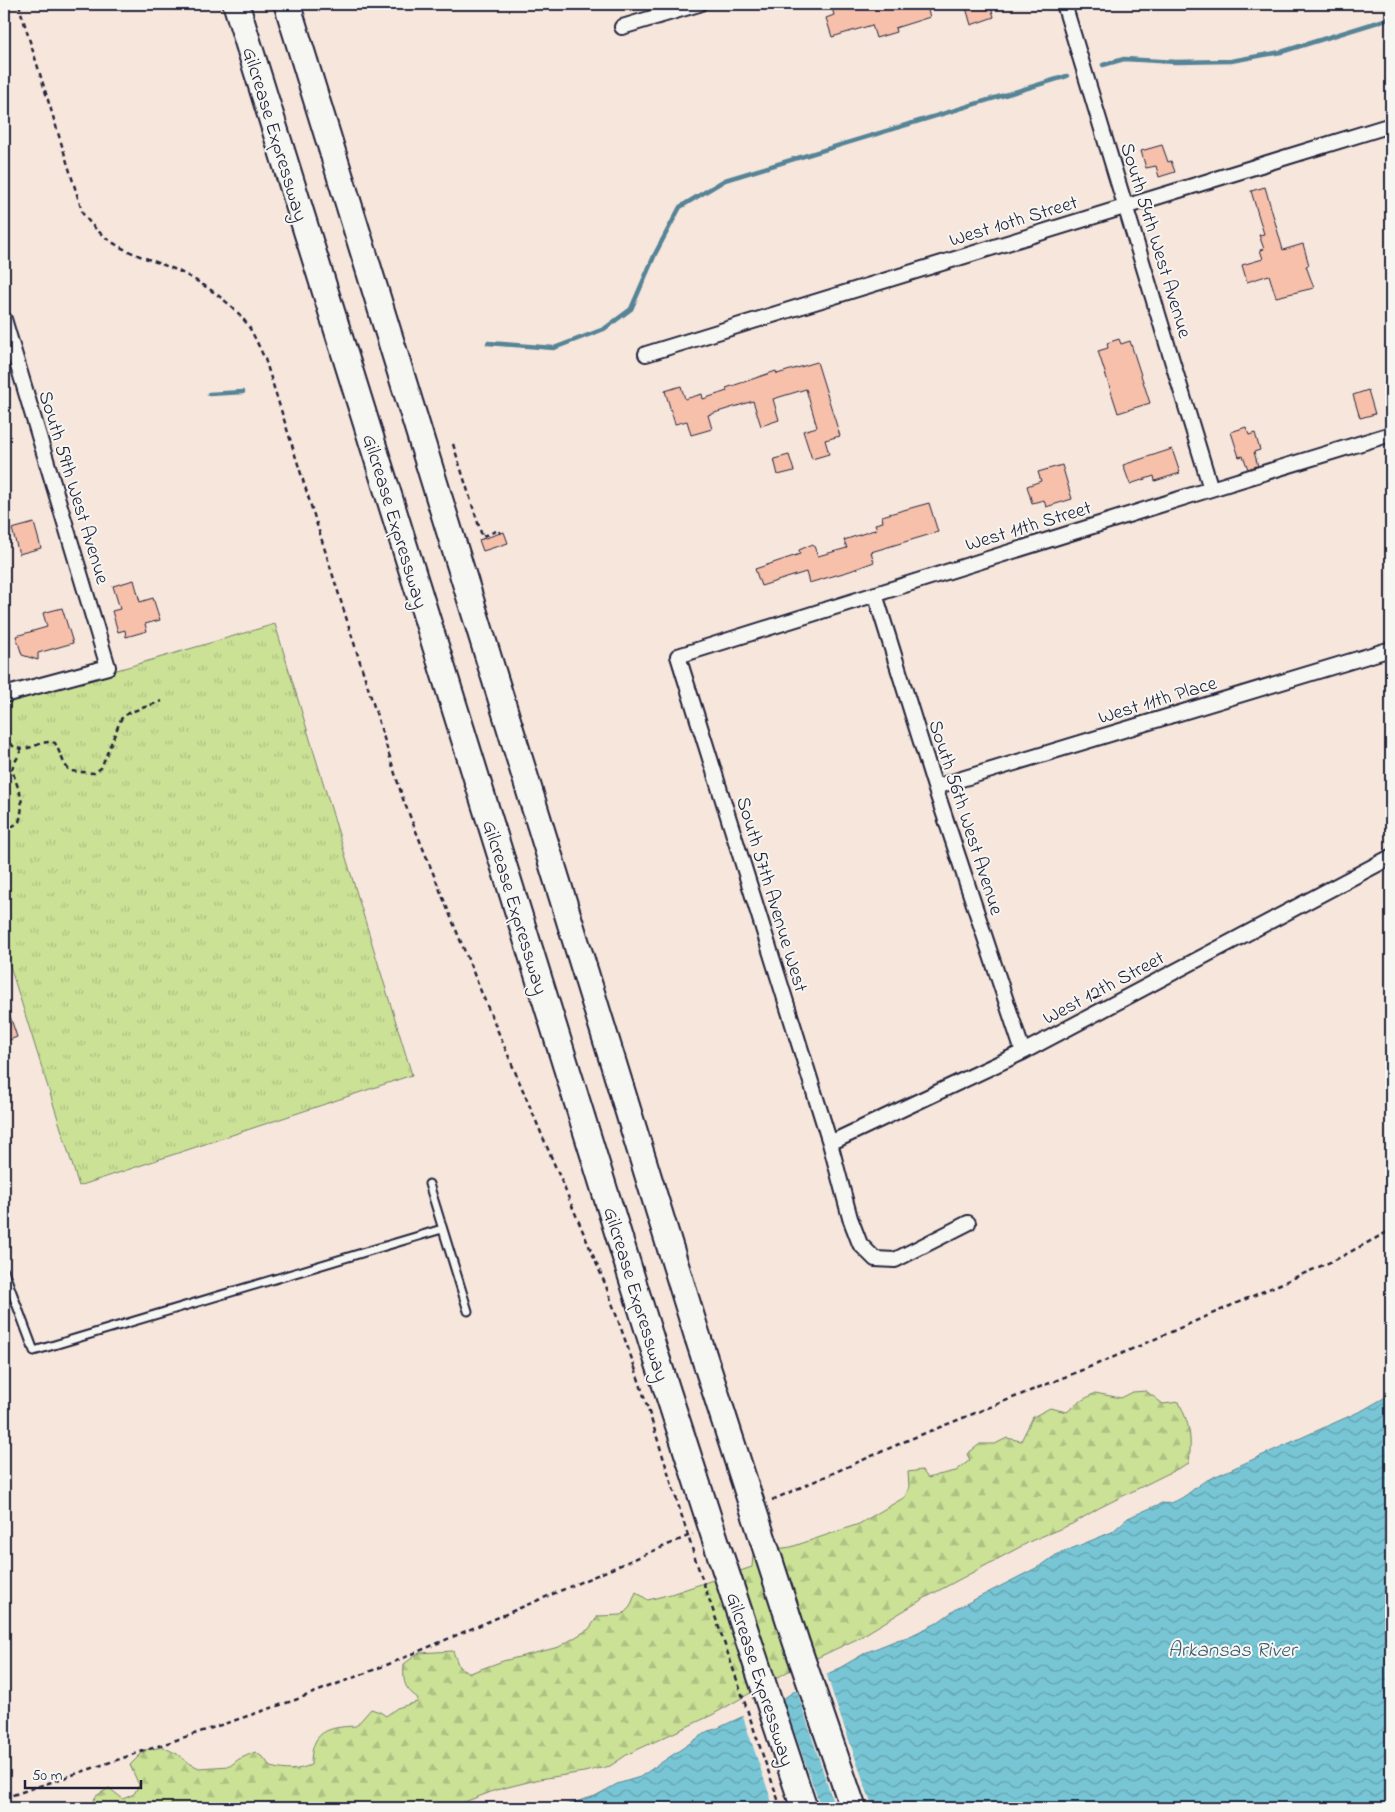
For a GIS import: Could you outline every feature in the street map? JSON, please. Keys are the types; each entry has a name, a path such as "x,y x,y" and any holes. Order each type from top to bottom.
{"highway":[{"name":"Gilcrease Expressway","path":"236,4 657,1358 724,1569 804,1808"},
{"path":"287,4 698,1338 796,1642 853,1808"}],"street":[{"path":"622,27 699,4"},
{"name":"South 54th West Avenue","path":"1064,4 1211,489"},
{"name":"West 10th Street","path":"646,354 1391,126"},
{"name":"South 59th West Avenue","path":"4,319 9,355 108,667 4,695"},
{"name":"West 11th Street","path":"678,656 1391,434"},
{"name":"South 56th West Avenue","path":"875,594 935,787 1023,1052"},
{"name":"West 11th Place","path":"935,787 1391,649"},
{"name":"South 57th Avenue West","path":"678,656 830,1143 850,1218 860,1244 876,1259 895,1260 968,1223"},
{"name":"West 12th Street","path":"830,1143 1023,1052 1391,857"}],"lane":[{"path":"429,1184 468,1311"},
{"path":"4,1271 34,1351 442,1230"}],"path":[{"path":"20,4 83,214 106,239 131,254 175,270 216,294 235,309 250,328 264,359 403,799 483,997 606,1286 635,1368 696,1561 781,1808"},
{"path":"453,444 483,537 499,530 500,533"},
{"path":"4,737 12,746 21,749 28,749 51,742 55,743 63,756 66,767 70,771 94,773 101,768 120,719 128,713 162,701"},
{"path":"4,832 19,822 22,810 23,800 12,769 21,749"}],"green space":[{"path":"275,624 412,1075 79,1186 4,947 4,703"},
{"path":"1146,1391 1163,1404 1179,1402 1189,1431 1189,1463 1099,1508 1072,1524 1033,1540 923,1599 857,1639 787,1672 712,1715 628,1754 610,1766 540,1779 496,1790 449,1808 55,1808 73,1804 90,1807 96,1796 109,1788 123,1799 134,1794 139,1785 130,1765 145,1750 163,1747 199,1768 230,1766 239,1759 255,1752 265,1759 270,1767 291,1770 311,1765 314,1745 323,1733 337,1728 356,1726 371,1709 386,1716 397,1708 417,1702 418,1698 409,1691 405,1683 404,1664 419,1653 453,1651 459,1667 470,1673 503,1661 559,1647 589,1629 598,1616 622,1615 630,1607 636,1592 648,1600 671,1594 752,1567 753,1555 768,1550 791,1547 859,1524 905,1497 909,1487 908,1472 922,1470 928,1478 956,1471 970,1460 967,1454 980,1444 995,1444 1007,1438 1021,1441 1033,1417 1050,1408 1067,1412 1079,1402 1095,1393 1121,1398 1133,1392"}],"water":[{"name":"Arkansas River","path":"1391,1394 1391,1808 556,1808 595,1796 617,1784 640,1777 708,1731 763,1707 777,1703 805,1684 836,1670 867,1652 908,1637 935,1624 958,1608 1042,1565 1056,1555 1112,1532 1128,1518 1162,1503 1174,1502 1205,1481 1363,1410"}],"pier":[{"path":"826,1672 873,1808 835,1808 796,1688 804,1682"},
{"path":"782,1697 821,1808 774,1808 742,1714"}],"building":[{"path":"831,4 926,4 930,17 895,28 896,32 876,38 872,25 832,37 826,18 834,15"},
{"path":"965,4 990,4 994,17 971,25"},
{"path":"1162,145 1168,162 1171,161 1175,172 1159,177 1156,166 1146,168 1141,151"},
{"path":"1265,187 1283,250 1303,244 1309,265 1306,266 1314,288 1276,297 1269,275 1247,282 1242,265 1263,259 1260,250 1264,249 1259,235 1264,234 1251,191"},
{"path":"1119,339 1121,344 1130,341 1150,403 1118,413 1098,351 1108,348 1107,343"},
{"path":"817,362 840,436 825,440 829,454 812,459 803,431 817,427 806,389 773,399 779,420 761,426 753,401 708,415 712,429 691,435 687,421 675,424 665,391 681,386 685,399 702,394 703,399 727,391 726,388 776,371 777,374"},
{"path":"1368,390 1375,414 1360,418 1353,395"},
{"path":"1246,427 1249,435 1255,433 1260,450 1254,452 1258,466 1248,469 1243,456 1239,457 1231,432"},
{"path":"1172,449 1180,473 1155,481 1154,476 1130,484 1123,465"},
{"path":"789,455 794,471 778,475 774,459"},
{"path":"1062,465 1072,499 1046,507 1044,500 1032,503 1027,486 1041,481 1038,472"},
{"path":"929,503 938,532 871,552 874,562 850,571 809,583 806,572 761,586 755,569 800,554 799,550 813,544 818,556 847,548 844,540 877,529 875,524 883,522 882,516"},
{"path":"34,523 41,548 19,554 12,529"},
{"path":"504,532 508,543 483,551 479,540"},
{"path":"134,580 140,602 153,598 160,620 145,624 147,631 126,637 125,630 118,632 112,611 120,609 113,586"},
{"path":"62,608 73,643 38,653 38,660 22,655 16,636 47,627 43,613"},
{"path":"6,1004 17,1037 4,1042 4,1005"}],"waterway":[{"path":"1103,65 1124,59 1176,62 1231,61 1281,52 1391,18"},
{"path":"488,343 554,348 604,329 631,309 655,254 680,207 725,180 1067,76"},
{"path":"209,394 243,392"}]}
